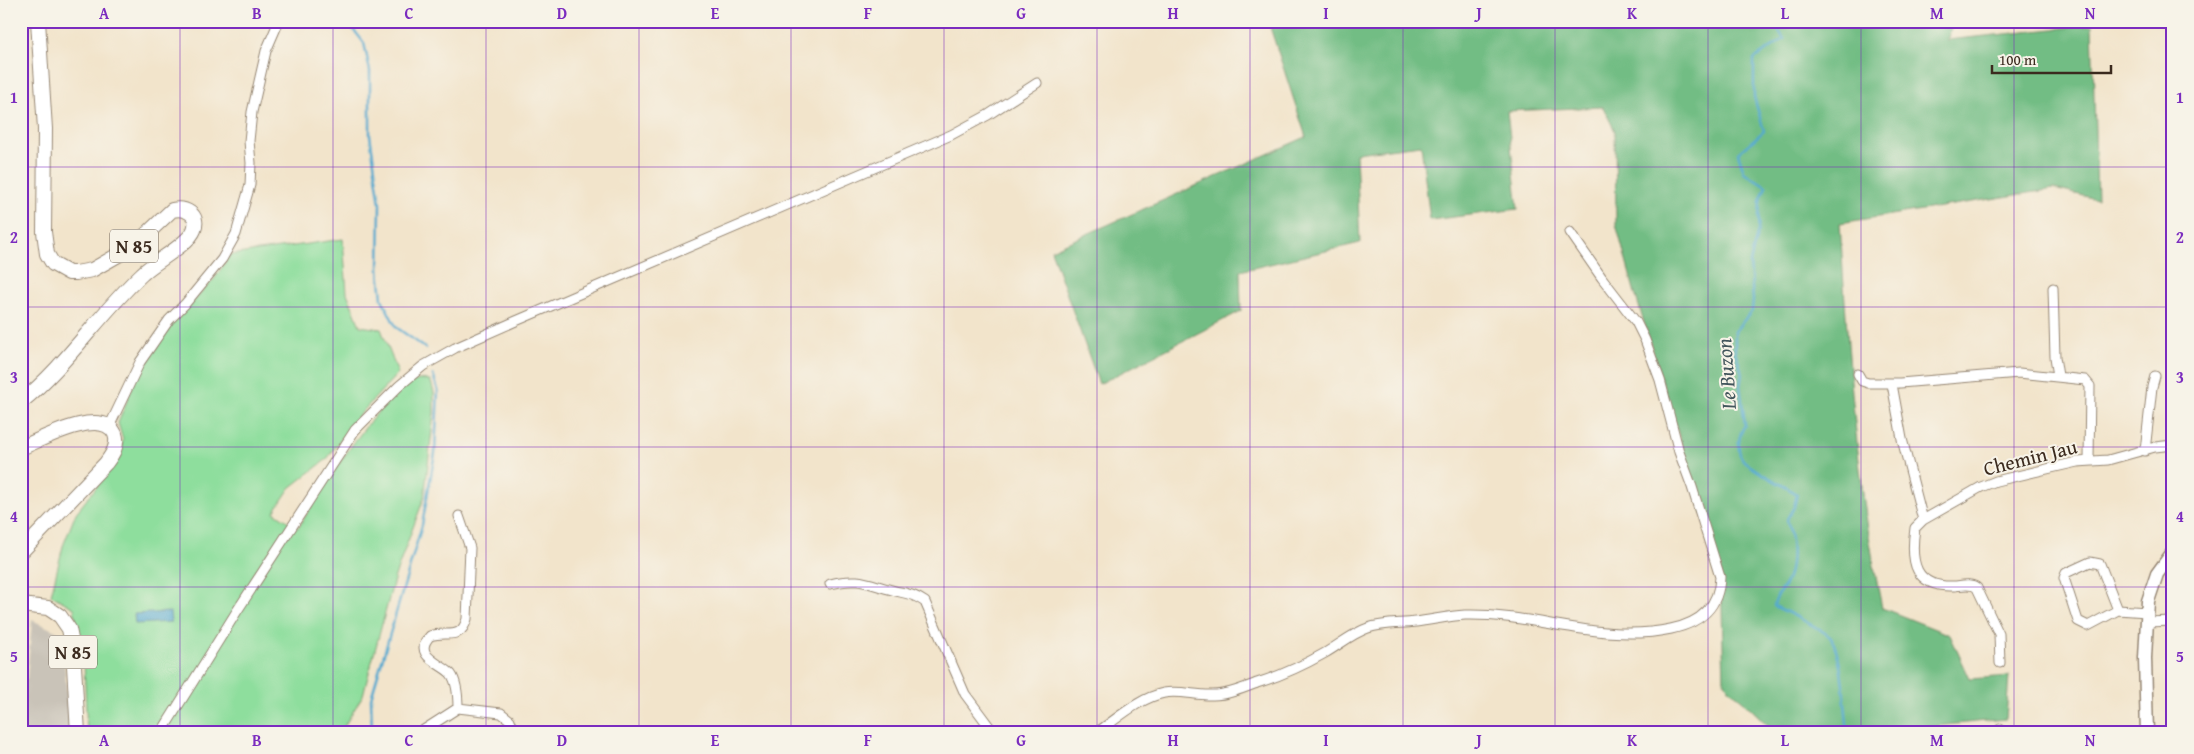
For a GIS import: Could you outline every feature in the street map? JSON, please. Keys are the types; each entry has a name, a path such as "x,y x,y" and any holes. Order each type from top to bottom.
{"main road":[{"name":"N 85","path":"21,402 143,273 187,239 195,228 196,222 188,211 183,209 172,210 134,246 92,270 76,274 69,273 53,264 47,254 44,240 45,129 38,21"},
{"path":"21,448 82,424 99,423 109,427 116,439 111,456 21,552"},
{"name":"N 85","path":"21,605 48,608 60,616 69,629 73,649 78,733"}],"street":[{"path":"109,427 132,378 150,346 169,320 185,304 222,259 236,234 250,185 251,163 248,141 252,112 266,52 279,21"},
{"path":"161,733 237,611 355,430 422,366 455,348 541,310 951,135 988,115 1037,83"},
{"path":"1096,733 1142,701 1163,693 1215,695 1280,676 1323,654 1366,628 1465,615 1541,621 1596,633 1641,634 1671,629 1697,619 1708,610 1719,591 1720,577 1680,452 1660,380 1636,322 1570,232"},
{"path":"2053,288 2055,357 2058,376"},
{"path":"1858,374 1862,381 1868,384 1892,384 2019,373 2085,380 2090,386 2089,460"},
{"path":"2145,451 2152,387 2155,376"},
{"path":"1892,384 1902,439 1923,520 1915,528 1913,553 1916,569 1926,581 1937,585 1969,585 1977,588 1999,634 2000,662"},
{"name":"Chemin Jau","path":"1923,520 1996,480 2089,460 2108,460 2173,445"},
{"path":"458,708 453,678 447,670 430,660 425,646 426,640 435,634 458,632 463,629 467,618 470,548 459,516"},
{"path":"2147,733 2147,617 2151,586 2173,552"},
{"path":"2118,610 2100,564 2090,562 2066,573 2064,578 2078,621 2088,626 2118,610 2173,622"},
{"path":"830,584 846,580 872,583 892,590 913,594 925,602 965,694 994,733"},
{"path":"419,733 458,708 502,713 510,720 515,733"}],"shaded area":[{"path":"32,620 62,634 70,733 21,733 21,679 27,679"}],"green space":[{"path":"1268,21 1954,21 1947,40 2092,25 2097,199 2054,189 1840,223 1859,464 1882,608 1950,635 1970,679 2009,676 2006,719 1896,730 1895,733 1776,733 1724,683 1721,573 1634,290 1616,224 1615,131 1603,107 1507,111 1518,209 1430,220 1421,145 1356,153 1360,243 1240,271 1241,311 1099,384 1051,250 1306,137"},
{"path":"343,239 347,293 360,326 381,329 398,373 355,420 327,459 290,488 274,512 298,528 338,465 379,411 399,392 416,381 431,382 434,393 434,413 424,498 395,576 363,695 340,733 87,733 84,662 74,608 51,595 63,546 76,513 119,458 123,440 118,423 135,381 171,326 215,278 230,255"}],"water":[{"path":"170,612 171,622 135,624 134,614"}],"waterway":[{"path":"347,21 364,43 370,71 370,135 380,204 379,270 382,299 396,327 425,348"},
{"name":"Le Buzon","path":"1781,21 1778,30 1784,39 1754,59 1754,97 1764,131 1738,153 1744,172 1766,186 1760,201 1758,230 1750,263 1752,311 1735,331 1735,352 1742,373 1740,386 1745,425 1741,433 1739,448 1741,457 1749,465 1797,494 1794,507 1787,519 1792,548 1790,571 1774,606 1814,626 1831,638 1841,670 1848,733"},
{"path":"372,733 371,698 422,525 435,453 438,390 433,375"}]}
